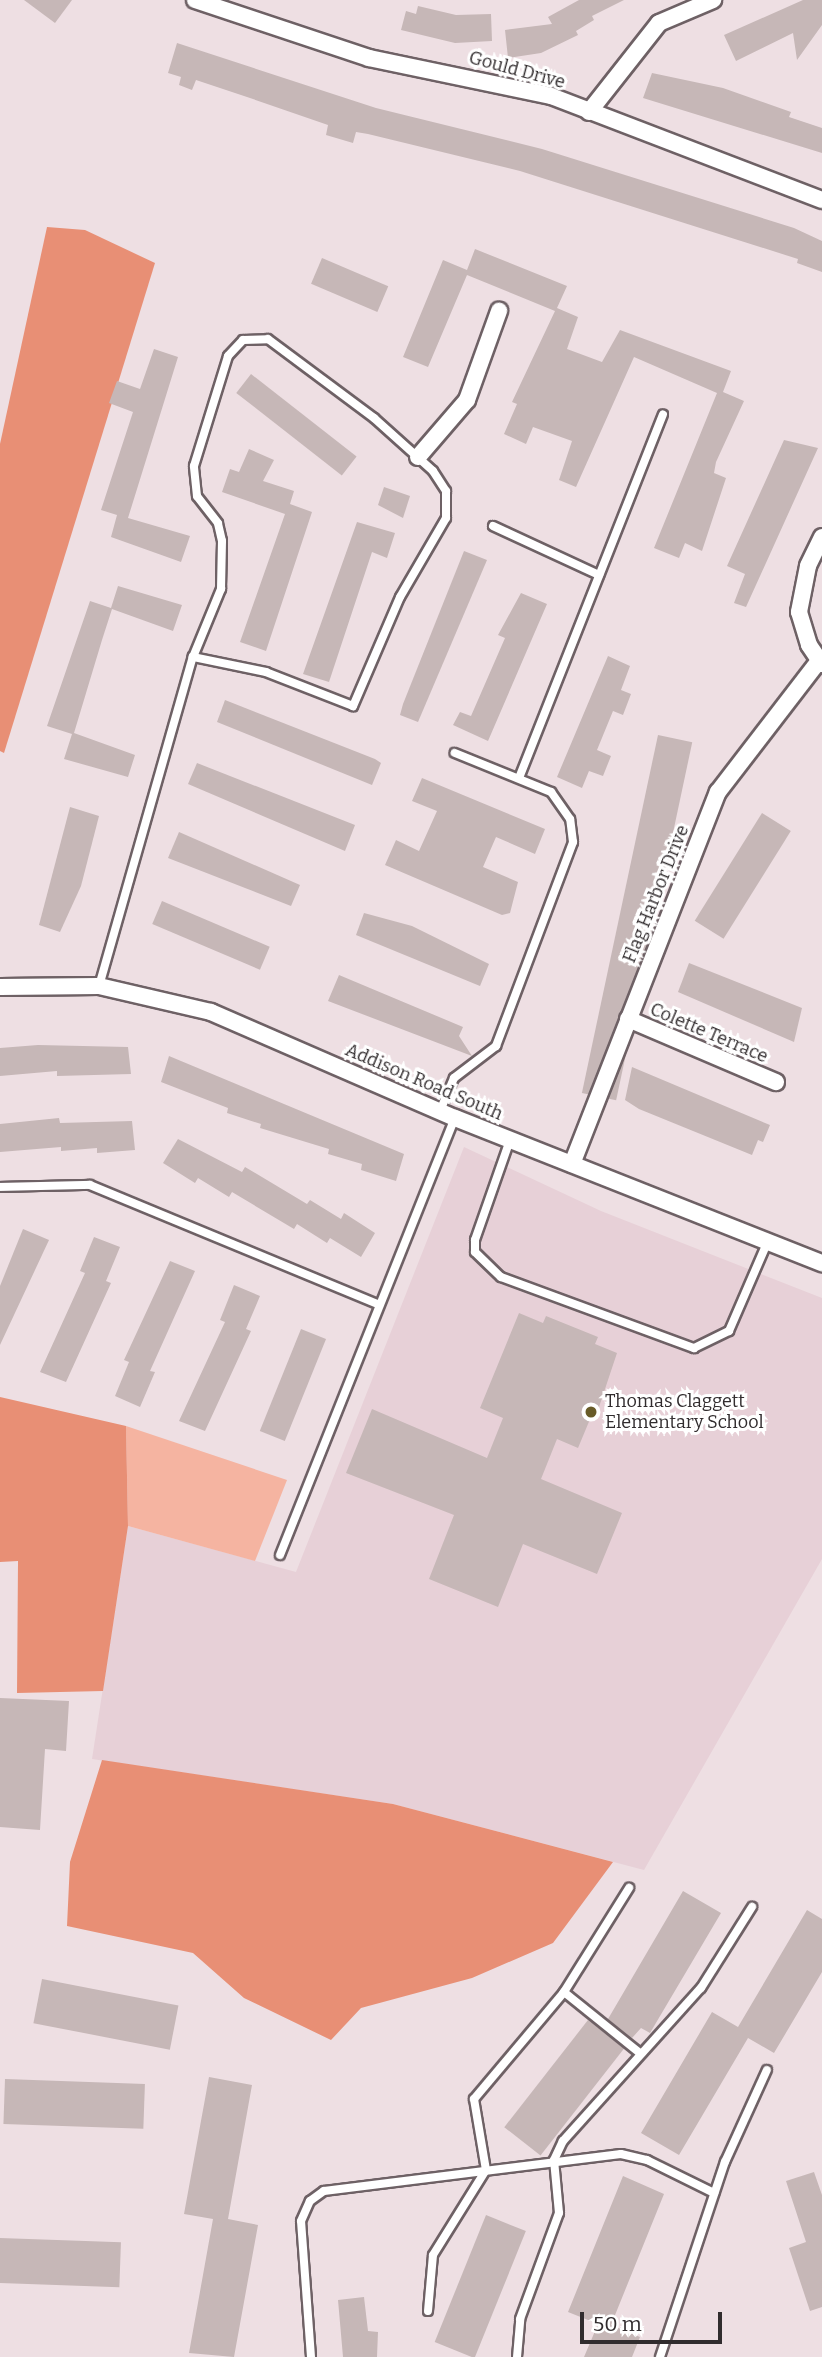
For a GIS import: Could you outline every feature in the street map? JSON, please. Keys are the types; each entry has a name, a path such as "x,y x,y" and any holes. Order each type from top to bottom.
{"street":[{"name":"Gould Drive","path":"195,0 369,58 551,96 822,200"},
{"path":"589,111 659,23 713,0"},
{"path":"418,457 467,400 499,311"},
{"name":"Flag Harbor Drive","path":"572,1164 718,792 820,663 799,612 808,566 822,537"},
{"name":"Addison Road South","path":"0,987 99,986 211,1012 455,1118 822,1263"},
{"name":"Colette Terrace","path":"628,1019 776,1082"}],"lane":[{"path":"99,986 193,657 217,602 224,555 218,523 194,488 194,466 220,374 235,346 255,337 279,345 418,457 446,491 446,518 400,597 353,706 266,672 193,657"},
{"path":"519,778 663,414"},
{"path":"493,526 599,575"},
{"path":"440,1111 454,1078 496,1046 570,861 573,831 565,808 551,792 455,752"},
{"path":"280,1555 378,1304 455,1118"},
{"path":"510,1140 475,1240 475,1252 501,1277 694,1348 730,1331 767,1243"},
{"path":"0,1187 90,1185 378,1304"},
{"path":"428,2311 433,2255 486,2170 474,2099 564,1992 629,1888"},
{"path":"517,2357 520,2319 559,2213 554,2160 563,2141 701,1988 752,1907"},
{"path":"564,1992 640,2053"},
{"path":"660,2357 714,2193 767,2070"},
{"path":"311,2357 301,2221 310,2201 333,2188 554,2160 629,2155 714,2193"}],"shaded area":[{"path":"47,227 85,230 155,263 4,753 0,751 0,444"},
{"name":"Thomas Claggett Elementary School","path":"464,1147 601,1211 822,1298 822,1559 644,1870 393,1804 92,1759 128,1526 296,1572"},
{"path":"0,1397 126,1426 128,1526 103,1691 17,1693 18,1561 0,1562"},
{"path":"126,1426 287,1480 255,1561 128,1526"},
{"path":"102,1760 393,1804 613,1862 553,1943 472,1978 361,2008 331,2040 244,1998 193,1953 67,1926 70,1862"}],"building":[{"path":"24,0 72,0 55,23"},
{"path":"579,0 624,0 592,16 594,20 576,31 578,35 541,53 508,58 505,30 552,24 548,17"},
{"path":"803,0 822,0 822,25 797,60 793,33 736,61 724,35"},
{"path":"418,6 456,15 491,14 492,41 455,43 401,30 406,11 416,14"},
{"path":"177,43 376,108 542,149 794,228 822,241 822,272 797,263 798,259 520,171 368,134 356,132 353,143 326,135 328,125 196,80 192,90 179,85 181,77 168,73"},
{"path":"652,73 723,88 791,112 789,117 822,128 822,153 643,98"},
{"path":"475,249 567,286 557,308 578,317 567,349 602,362 620,330 731,371 723,392 744,401 716,462 714,473 726,478 702,551 685,543 679,558 654,548 717,393 634,357 576,487 559,480 572,441 533,427 526,444 504,434 517,404 512,402 555,311 467,275 428,367 403,357 443,260 467,270"},
{"path":"322,258 388,286 377,312 311,284"},
{"path":"154,349 178,357 128,518 190,536 181,562 111,537 117,515 101,510 133,412 109,403 117,381 140,389"},
{"path":"251,374 357,456 342,475 236,393"},
{"path":"784,440 818,448 746,607 734,603 745,574 727,566"},
{"path":"249,449 274,460 263,481 294,491 290,504 312,512 266,651 240,642 285,514 222,492 230,469 239,472"},
{"path":"384,487 410,496 403,518 378,505"},
{"path":"357,522 395,533 387,558 372,552 329,682 303,674"},
{"path":"464,551 487,560 418,722 400,715"},
{"path":"118,586 182,605 173,631 112,609 102,640 74,733 135,755 128,777 64,759 72,734 47,726 90,601 111,608"},
{"path":"521,593 547,604 488,741 453,725 460,712 471,716 505,638 498,635"},
{"path":"608,656 630,666 621,690 631,694 623,715 613,711 597,750 611,756 603,776 589,771 582,788 557,777"},
{"path":"225,700 375,759 381,763 372,785 217,722"},
{"path":"658,735 692,742 616,1100 582,1093"},
{"path":"197,763 355,825 345,851 188,784"},
{"path":"422,778 545,829 535,854 496,837 483,867 518,882 510,913 502,915 385,865 396,840 419,851 437,811 412,801"},
{"path":"70,807 99,816 81,886 60,932 39,925"},
{"path":"762,813 791,831 724,939 695,921"},
{"path":"179,832 300,885 291,906 168,858"},
{"path":"162,901 270,947 260,970 152,924"},
{"path":"364,913 412,926 489,964 480,986 356,935"},
{"path":"689,963 802,1008 794,1042 678,992"},
{"path":"339,975 463,1027 459,1036 472,1056 328,1001"},
{"path":"38,1045 128,1047 131,1074 57,1076 57,1071 0,1076 0,1048"},
{"path":"169,1056 404,1154 396,1181 361,1170 362,1164 328,1154 329,1149 260,1128 261,1124 227,1113 228,1108 161,1082"},
{"path":"632,1067 770,1125 763,1142 758,1140 752,1155 639,1109 625,1100"},
{"path":"59,1118 60,1123 132,1121 135,1150 97,1153 97,1148 61,1151 61,1147 0,1152 0,1124"},
{"path":"178,1139 242,1172 245,1167 307,1204 310,1200 341,1219 344,1213 375,1233 361,1257 330,1238 327,1243 297,1224 294,1229 232,1192 229,1197 198,1178 195,1183 163,1163"},
{"path":"23,1229 49,1240 0,1345 0,1286"},
{"path":"94,1237 120,1247 106,1281 111,1283 66,1382 40,1372 85,1273 80,1271"},
{"path":"170,1261 195,1271 150,1371 155,1372 140,1407 115,1396 129,1362 124,1360"},
{"path":"234,1285 260,1296 246,1329 251,1331 205,1431 179,1421 225,1322 220,1320"},
{"path":"519,1313 543,1323 546,1316 598,1337 595,1344 617,1353 597,1413 593,1412 578,1448 557,1439 541,1479 622,1513 597,1574 523,1544 498,1607 429,1579 454,1515 346,1473 372,1409 487,1458 503,1418 480,1408"},
{"path":"301,1329 326,1339 285,1441 260,1431"},
{"path":"0,1698 69,1701 66,1751 45,1749 40,1830 0,1827"},
{"path":"683,1891 721,1913 650,2033 641,2028 632,2038 608,2019"},
{"path":"807,1910 822,1919 822,1972 774,2053 748,2038 679,2155 641,2133 712,2012 738,2027"},
{"path":"42,1979 178,2006 170,2050 33,2023"},
{"path":"588,2020 624,2048 541,2155 504,2127"},
{"path":"209,2077 252,2085 228,2219 258,2225 234,2357 189,2353 213,2219 184,2214"},
{"path":"5,2079 145,2084 143,2129 3,2124"},
{"path":"814,2172 822,2195 822,2307 810,2311 789,2248 806,2242 786,2181"},
{"path":"623,2176 664,2194 611,2325 640,2337 632,2357 584,2357 598,2324 568,2312"},
{"path":"486,2215 526,2231 475,2357 435,2342"},
{"path":"0,2238 121,2242 119,2287 0,2283"},
{"path":"364,2297 368,2331 378,2332 377,2357 343,2357 338,2300"}],"place":[{"name":"Thomas Claggett Elementary School","path":"591,1412"}]}
